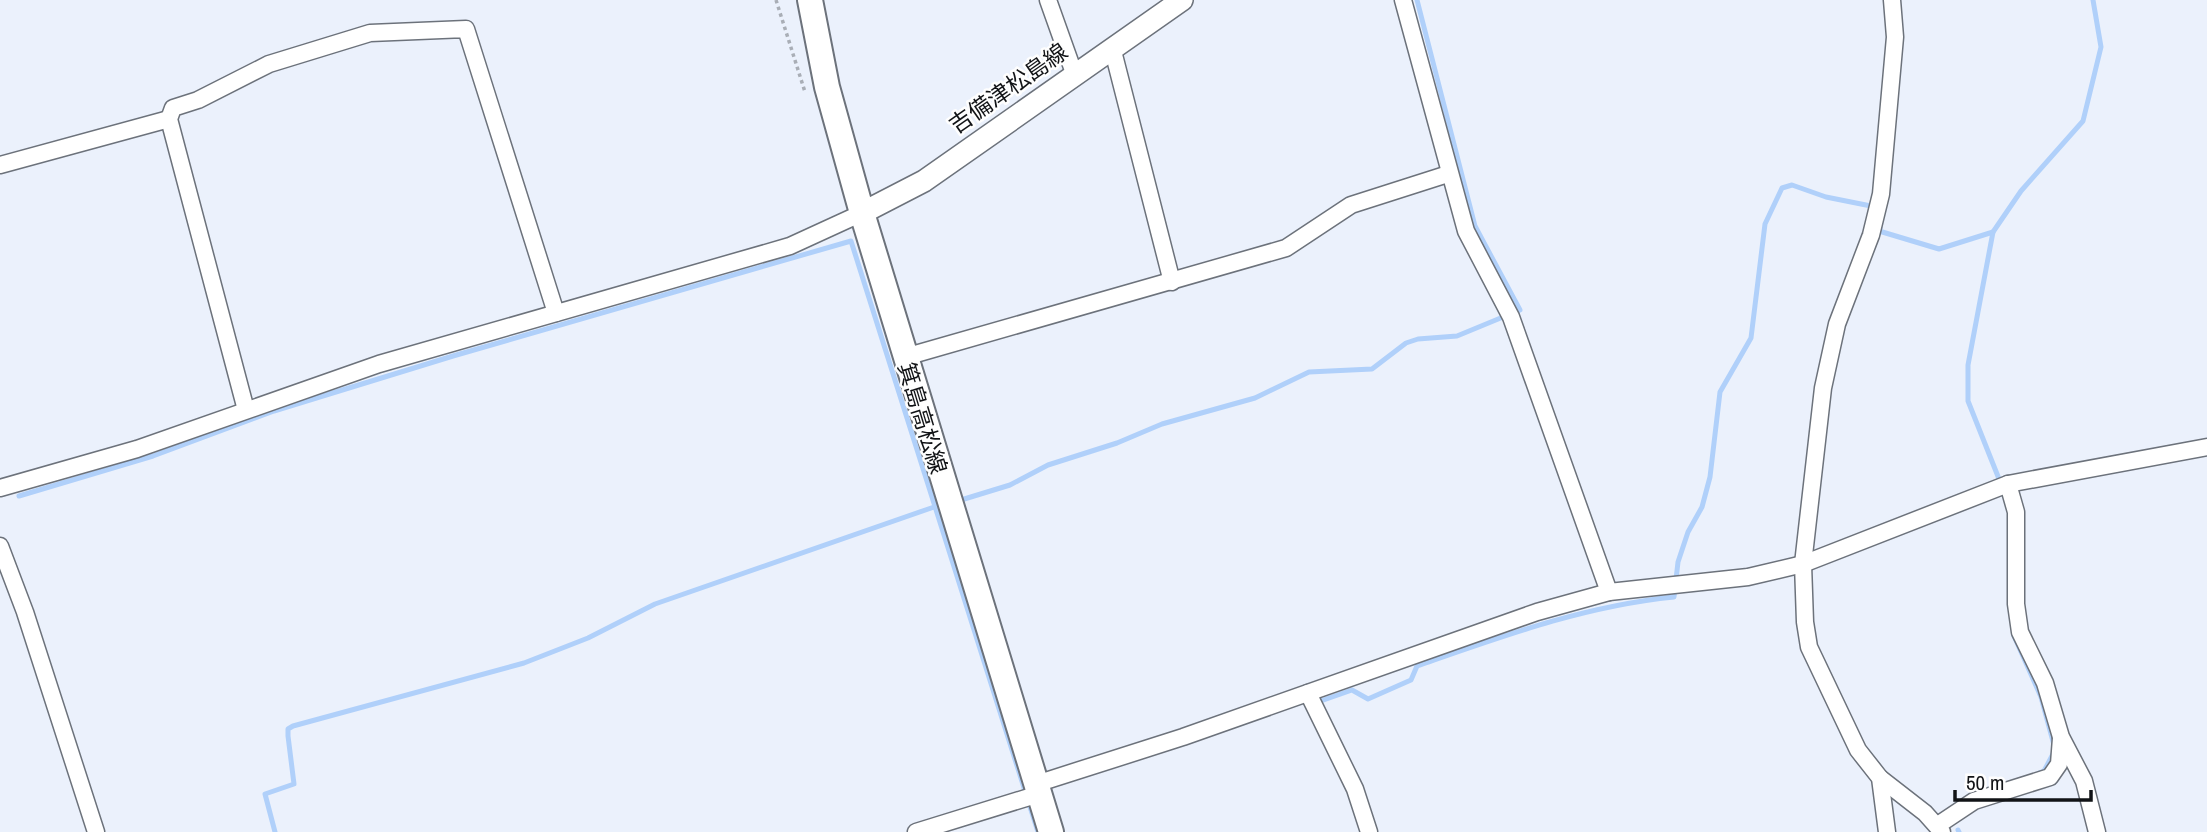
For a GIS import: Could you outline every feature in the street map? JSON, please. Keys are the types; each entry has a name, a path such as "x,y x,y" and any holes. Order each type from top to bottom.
{"main road":[{"name":"箕島高松線","path":"810,0 827,87 862,212 1032,794 1051,832"},
{"name":"吉備津松島線","path":"862,212 924,181 1074,73 1182,0"}],"street":[{"path":"1048,0 1074,73"},
{"path":"1403,0 1448,174 1466,231 1510,315 1609,592"},
{"path":"1892,0 1895,37 1878,207 1837,324 1823,388 1803,564 1805,622 1809,647 1858,750 1880,778 1940,829 1974,801 2050,777 2059,764 2061,737"},
{"path":"246,410 169,119 173,108 198,100 269,64 303,53 370,33 466,29 556,313"},
{"path":"1112,47 1172,282"},
{"path":"0,165 169,119"},
{"path":"905,357 1286,248 1351,205 1448,174"},
{"path":"0,488 137,449 379,364 790,246 862,212"},
{"path":"916,832 1311,699 1537,612 1609,592 1748,577 1803,564 2008,484 2207,447"},
{"path":"2008,484 2016,512 2017,618 2045,683 2061,737 2084,781 2097,832"},
{"path":"0,546 25,612 96,832"},
{"path":"1311,699 1355,789 1369,832"},
{"path":"1880,778 1887,832"}],"waterway":[{"path":"961,500 1010,485 1048,465 1117,443 1162,424 1255,398 1309,372 1372,369 1406,343 1418,339 1457,336 1520,310 1475,226 1417,0"},
{"path":"2001,484 1968,401 1968,365 1993,232 2021,191 2083,121 2101,47 2093,0"},
{"path":"1315,703 1352,690 1368,699 1411,680 1417,666 1481,644 1608,607 1674,597 1678,562 1688,532 1702,507 1710,477 1720,392 1751,338 1765,224 1782,188 1792,185 1826,197 1876,207"},
{"path":"1880,228 1879,231 1939,249 1993,232"},
{"path":"19,496 153,456 274,411 453,356 851,241 1038,832"},
{"path":"275,832 265,794 294,784 288,736 288,729 293,726 524,663 588,638 655,604 937,506"},
{"path":"2014,636 2041,697 2054,745"},
{"path":"2039,773 2044,771 2053,754"}]}
